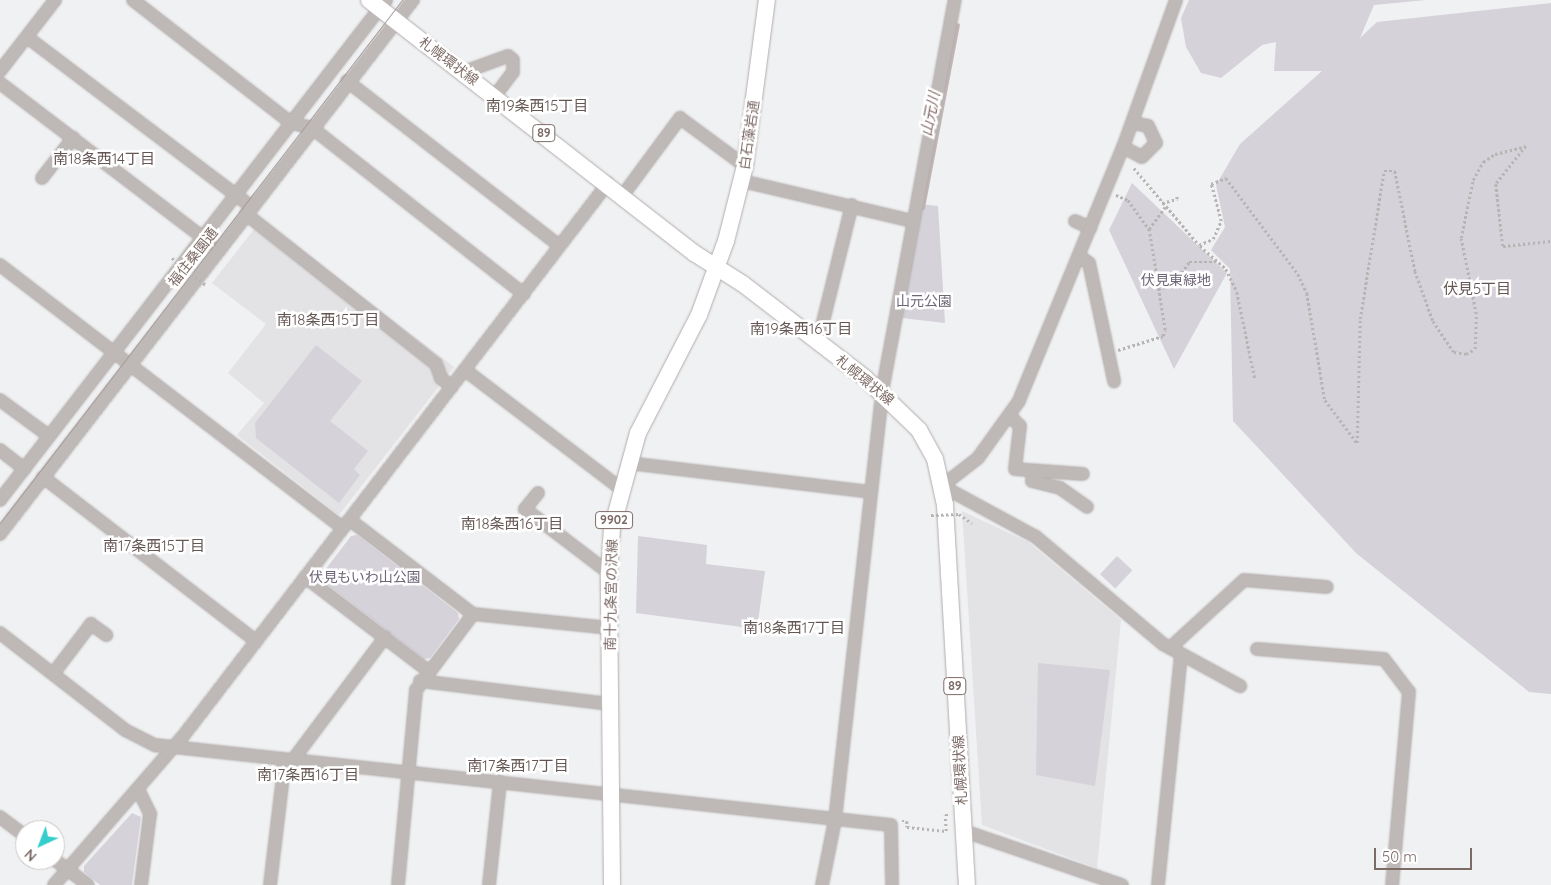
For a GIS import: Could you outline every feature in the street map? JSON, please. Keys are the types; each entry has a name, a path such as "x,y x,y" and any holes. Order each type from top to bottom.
{"main road":[{"name":"白石藻岩通","path":"718,267 744,174 767,0"},
{"name":"札幌環状線","path":"379,3 397,21 882,392 919,430 942,486 967,885"},
{"name":"南十九条宮の沢線","path":"612,885 608,572 620,488 628,463 718,267"}],"street":[{"path":"0,71 55,0"},
{"path":"133,0 291,123 312,128 524,294"},
{"name":"福住桑園通","path":"0,534 347,81 413,0"},
{"path":"822,885 835,820 882,392 912,221 955,0"},
{"path":"1176,0 1142,89 1132,123 1091,228 1010,416 978,458 942,486 1036,537 1115,608 1175,652 1240,686"},
{"name":"福住桑園通","path":"0,500 291,123 379,3"},
{"path":"27,37 236,195 249,210 436,364 441,378 452,387"},
{"path":"464,72 508,56 513,60 513,72 495,96"},
{"path":"347,81 560,246"},
{"path":"0,83 218,249"},
{"path":"623,195 680,118 744,174 912,221"},
{"path":"1123,147 1142,157 1156,143 1148,126 1132,123"},
{"path":"42,178 73,138"},
{"path":"54,885 175,747 608,183"},
{"path":"818,342 852,204"},
{"path":"1075,221 1091,228"},
{"path":"1078,256 1089,263 1114,381"},
{"path":"0,265 129,364 346,524 473,614 610,628"},
{"path":"465,370 620,488"},
{"path":"0,400 49,436"},
{"path":"1010,416 1020,426 1015,469 1083,474"},
{"path":"0,450 24,469"},
{"path":"628,463 870,492"},
{"path":"1033,471 1032,481 1060,488 1087,507"},
{"path":"43,477 256,642"},
{"path":"538,493 525,509 608,572"},
{"path":"306,577 385,637 424,676 610,704"},
{"path":"1158,885 1175,652 1244,580 1327,587"},
{"path":"398,885 408,772 424,676 473,614"},
{"path":"53,674 91,624 106,635"},
{"path":"0,633 137,738 175,747 891,826 892,885"},
{"path":"270,885 288,760 385,637"},
{"path":"1257,649 1384,659 1409,692 1392,885"},
{"path":"489,885 500,782"},
{"path":"138,788 150,814 141,885"},
{"path":"0,817 15,828"},
{"path":"964,831 1122,885"},
{"path":"67,869 88,885"}],"path":[{"path":"1199,245 1206,245 1218,232 1221,221 1210,184 1226,178 1298,274 1307,293 1325,400 1357,443 1360,320 1384,171 1395,171 1415,271 1433,321 1454,352 1466,354 1475,350 1476,314 1461,238 1473,180 1484,162 1495,154 1526,146 1496,184 1503,246 1551,241"},
{"path":"1129,161 1165,207 1199,245 1218,262 1236,292 1255,379"},
{"path":"1162,203 1177,199 1176,194"},
{"path":"1108,353 1163,336 1167,323 1158,289 1148,229 1128,200 1115,195"},
{"path":"1148,229 1165,207"},
{"path":"172,258 206,285"},
{"path":"1158,289 1173,285 1189,262 1218,262"},
{"path":"931,515 959,514 972,523"},
{"path":"907,821 907,827 946,831 945,815"}],"shaded area":[{"path":"262,219 454,367 339,515 237,435 264,403 228,373 266,324 212,283"},
{"path":"962,511 1028,542 1121,620 1097,868 982,825"}],"green space":[{"path":"1189,0 1426,0 1374,5 1360,38 1377,22 1551,3 1551,694 1529,692 1356,553 1233,421 1230,269 1211,250 1225,227 1216,185 1240,144 1322,71 1274,71 1276,42 1262,45 1221,78 1201,73 1186,47 1181,18"},
{"name":"伏見東緑地","path":"1132,183 1227,273 1174,369 1109,230"},
{"name":"山元公園","path":"921,204 938,206 945,323 902,318"},
{"path":"316,345 362,381 330,421 368,451 354,469 360,475 339,503 256,438 255,423"},
{"name":"伏見もいわ山公園","path":"357,535 458,613 459,619 430,658 424,659 319,578 351,536"},
{"path":"638,536 707,545 706,564 765,571 757,629 636,613"},
{"path":"1117,556 1132,570 1115,589 1100,574"},
{"path":"1038,663 1110,670 1095,786 1036,775"},
{"path":"132,813 141,817 132,885 100,885 84,872 84,866"}],"waterway":[{"name":"山元川","path":"923,208 958,25"}],"tram line":[{"path":"0,523 402,0"}],"district":[{"name":"南19条西15丁目","path":"537,106"},
{"name":"南18条西14丁目","path":"104,159"},
{"name":"伏見5丁目","path":"1477,289"},
{"name":"南18条西15丁目","path":"328,320"},
{"name":"南19条西16丁目","path":"801,329"},
{"name":"南18条西16丁目","path":"512,524"},
{"name":"南17条西15丁目","path":"154,546"},
{"name":"南18条西17丁目","path":"794,628"},
{"name":"南17条西17丁目","path":"518,766"},
{"name":"南17条西16丁目","path":"308,775"}]}
